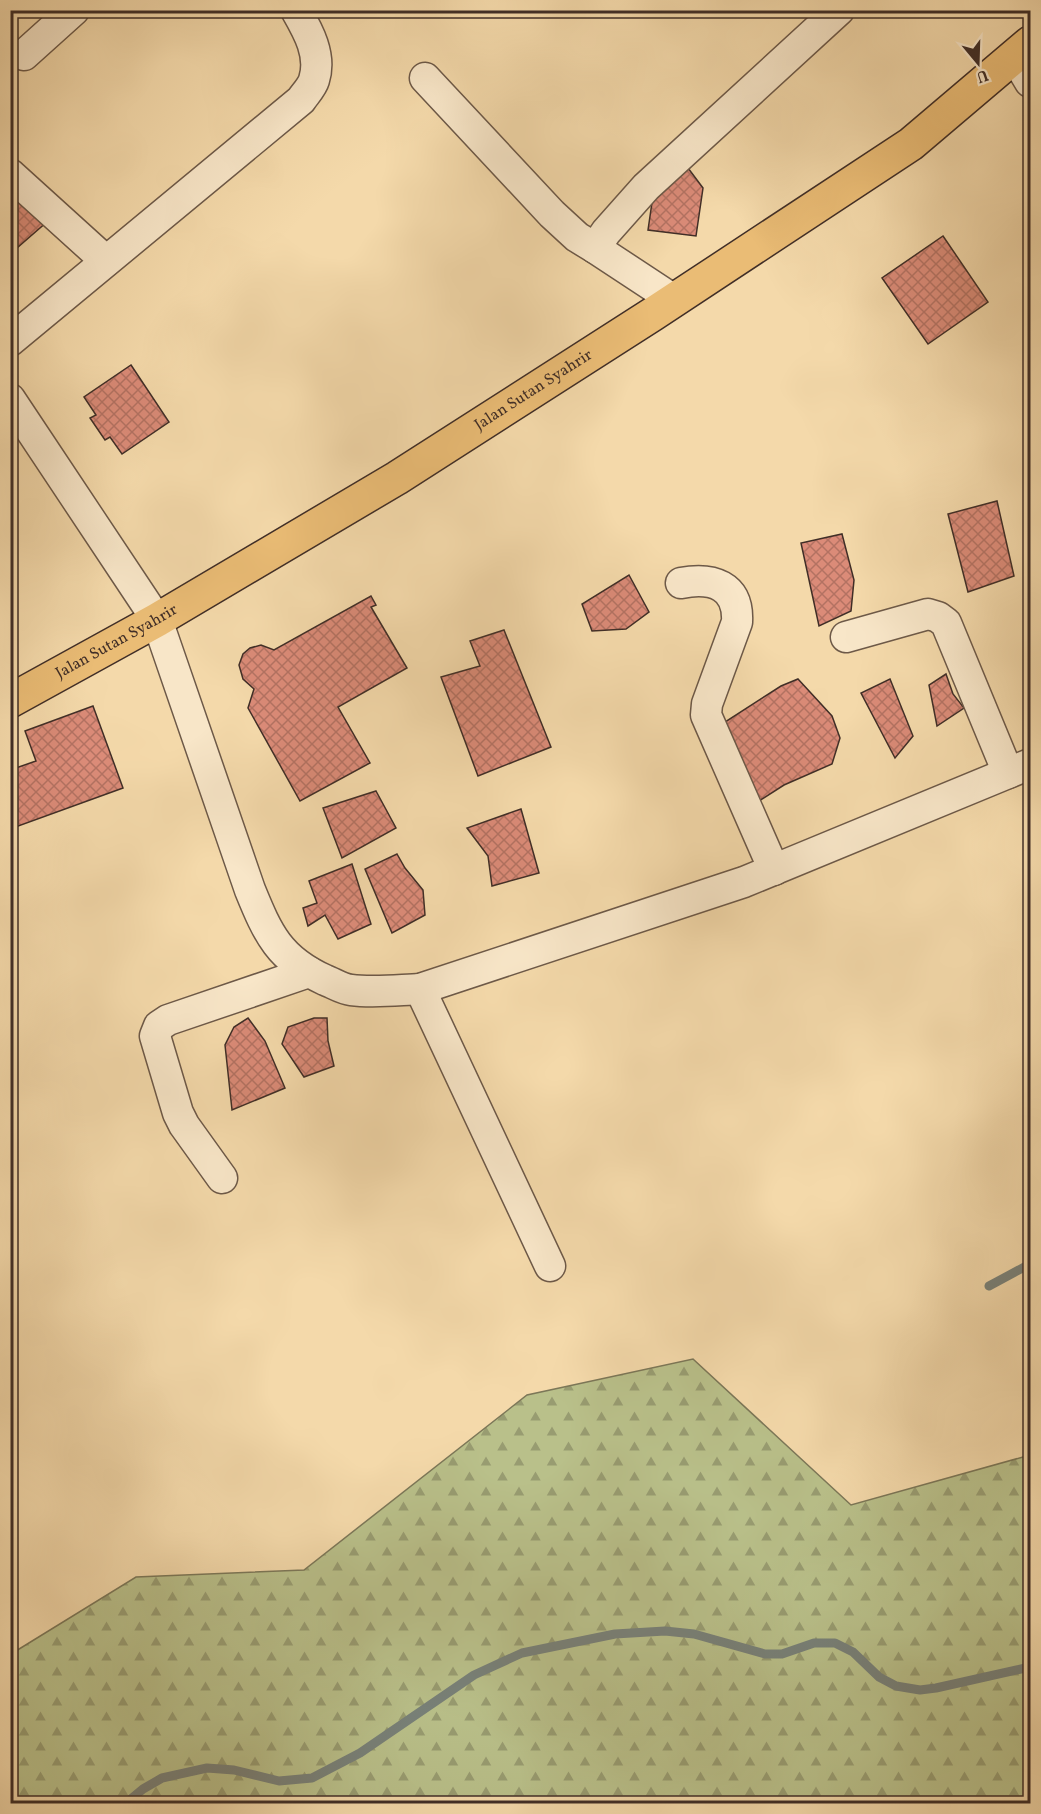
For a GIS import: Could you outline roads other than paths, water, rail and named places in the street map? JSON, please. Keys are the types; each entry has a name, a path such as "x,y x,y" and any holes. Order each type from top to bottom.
{"highway":[{"name":"Jalan Sutan Syahrir","path":"10,701 157,620 397,478 675,300 911,144 1025,61"}],"street":[{"path":"24,54 74,10"},
{"path":"10,341 301,100 314,81 316,58 310,34 296,10"},
{"path":"595,248 606,232 646,187 828,14"},
{"path":"425,78 552,214 577,237 675,300"},
{"path":"10,174 106,261"},
{"path":"10,399 157,620 250,890 265,927 283,953 309,972 348,990 378,992 420,988 744,882 1019,769 946,622 938,616 928,614 846,637"},
{"path":"681,583 697,580 718,584 732,595 738,610 737,622 707,704 706,715 774,870"},
{"path":"222,1178 178,1113 155,1036 159,1026 168,1020 309,972"},
{"path":"420,988 550,1266"}],"waterway":[{"path":"989,1286 1030,1264"},
{"path":"125,1804 143,1789 162,1778 207,1768 234,1770 279,1781 312,1778 360,1753 474,1675 522,1653 615,1634 665,1631 694,1634 765,1654 782,1654 814,1643 835,1643 853,1652 879,1677 896,1686 920,1690 1030,1667"}]}
